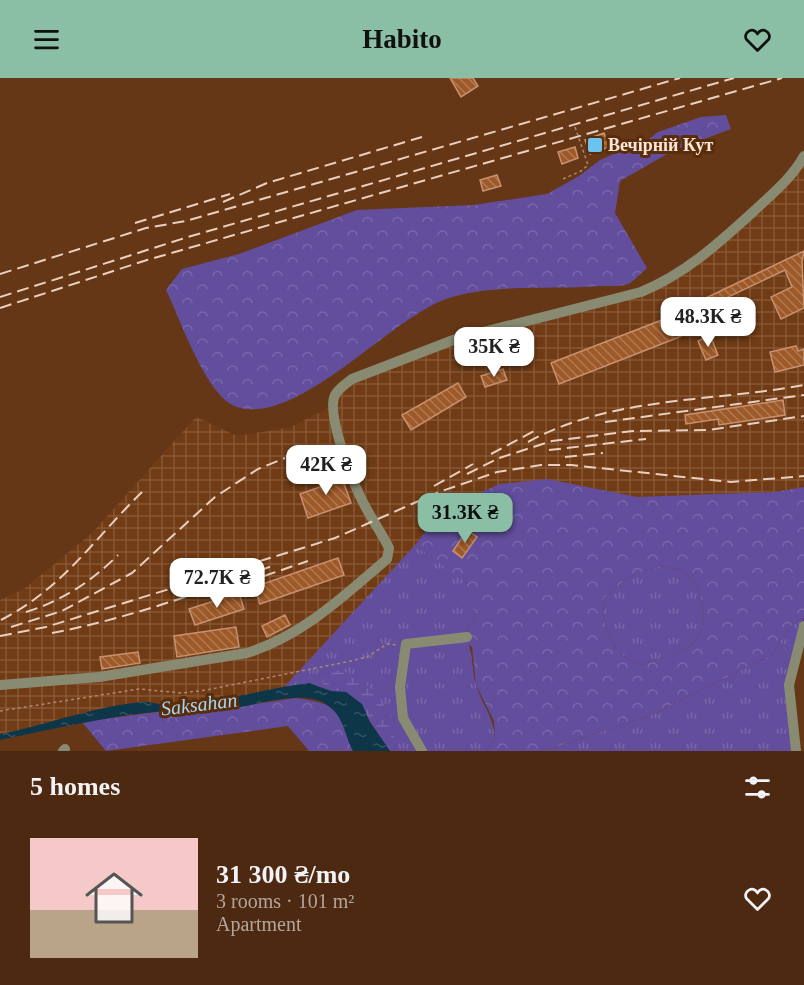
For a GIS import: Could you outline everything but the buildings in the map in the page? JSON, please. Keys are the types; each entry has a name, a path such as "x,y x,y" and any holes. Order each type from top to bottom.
{"street":[{"path":"0,686 99,677 247,652 268,646 308,624 387,559 389,548 360,497 336,423 332,405 335,394 342,387 352,379 456,339 641,292 664,283 713,249 785,182 804,156"},
{"path":"796,751 789,685 804,626"},
{"path":"422,751 403,718 400,687 405,644 467,637"}],"path":[{"path":"563,179 581,171 588,165 575,127"},
{"path":"0,711 139,689 182,693 206,690 367,657 387,644 405,648"}],"shaded area":[{"path":"804,156 804,487 774,492 637,497 594,490 443,509 421,539 285,686 267,692 163,705 144,701 65,717 29,729 0,734 0,600 24,589 92,533 196,417 237,436 291,427 332,406 342,387 456,339 641,292 713,249"}],"green space":[{"path":"726,115 731,129 674,150 620,181 615,213 647,268 630,283 615,286 502,289 446,299 423,310 397,327 315,387 287,401 261,409 237,407 226,400 215,389 205,373 166,290 182,269 239,254 357,210 474,205 547,194 579,176 600,160 625,149 640,146 658,132 701,117"},
{"path":"547,479 637,497 774,492 804,487 804,617 788,628 773,654 654,714 544,751 486,751 495,739 494,721 476,685 472,647 464,641 464,634 476,616 465,582 415,545 443,509 500,484","holes":["659,566 682,571 694,582 703,608 702,625 700,633 691,645 641,665 622,655 611,640 605,621 603,599 627,578"]},
{"path":"415,545 465,581 476,616 464,634 471,653 476,685 494,730 495,739 486,751 390,751 370,722 285,686"},
{"path":"659,566 682,571 694,582 703,608 702,625 700,633 691,645 641,665 622,655 611,640 605,621 603,599 627,578"},
{"path":"804,617 789,685 796,751 544,751 654,714 773,654 788,628"},
{"path":"339,670 361,677 384,705 391,709 393,734 400,751 390,751 366,712 354,698 342,692 324,689 322,680 327,673"},
{"path":"296,698 322,703 338,713 344,723 353,751 309,751 288,726 106,751 82,722 164,711 230,708"}],"water":[{"name":"Saksahan","path":"309,683 331,691 346,692 362,704 370,722 390,751 353,751 333,709 317,700 305,698 292,698 228,709 142,713 0,740 0,734 106,707 145,702 165,705 219,700"}],"railway":[{"path":"0,274 146,228 186,221 680,78"},
{"path":"0,297 188,237 734,78"},
{"path":"0,308 147,260 782,78"},
{"path":"223,202 267,183 422,137"},
{"path":"135,223 230,194"},
{"path":"528,442 560,427 628,408 804,385"},
{"path":"605,422 804,395"},
{"path":"467,474 499,458 552,441 633,431 708,430 804,416"},
{"path":"491,454 536,430"},
{"path":"549,450 646,439"},
{"path":"565,457 603,453"},
{"path":"11,627 62,611 132,573 215,497 258,469 285,458"},
{"path":"434,486 473,464"},
{"path":"0,636 46,627 335,538 439,492 497,472 541,465 571,465 731,482 804,476"},
{"path":"1,620 23,608 60,578 142,492"},
{"path":"26,612 76,589 118,555"},
{"path":"264,576 308,561"},
{"path":"52,633 136,613 272,566"}],"place":[{"name":"Вечірній Кут","path":"595,145"}]}
